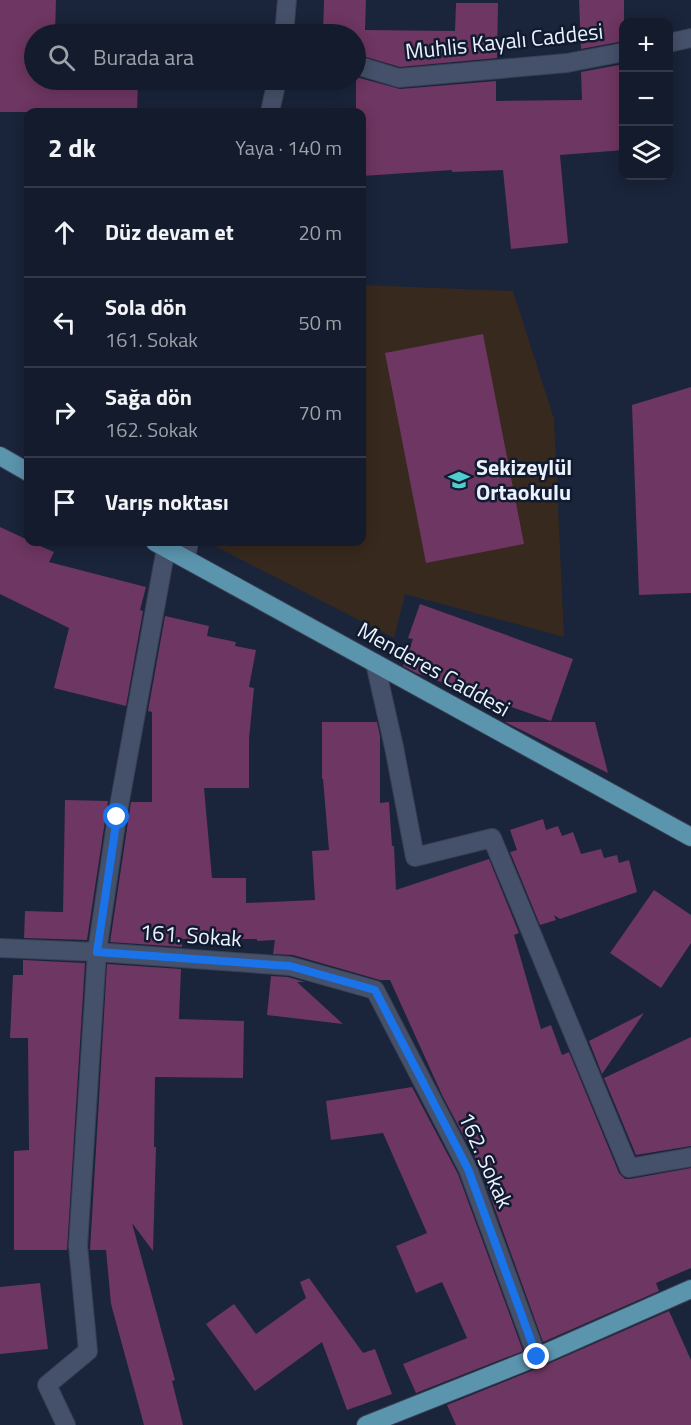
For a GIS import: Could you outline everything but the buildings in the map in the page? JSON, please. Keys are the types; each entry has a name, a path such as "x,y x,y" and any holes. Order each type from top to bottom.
{"main road":[{"path":"0,456 24,470"},
{"name":"Menderes Caddesi","path":"166,546 187,550 375,663 691,837"},
{"path":"366,1425 537,1357 690,1291"}],"street":[{"path":"285,24 287,0"},
{"path":"673,42 691,38"},
{"name":"Muhlis Kayalı Caddesi","path":"366,67 399,78 567,63 619,53"},
{"path":"271,108 275,90"},
{"path":"66,1425 46,1385 88,1351 78,1246 97,952 161,546"},
{"path":"375,663 415,857 492,838 629,1168 691,1157"},
{"name":"161. Sokak","path":"0,948 97,952 290,966 375,990"},
{"name":"162. Sokak","path":"375,990 468,1169 537,1357"}],"shaded area":[{"name":"Sekizeylül Ortaokulu","path":"366,285 513,291 554,419 564,637 405,594 394,638 215,546 366,546"}],"place":[{"name":"Sekizeylül Ortaokulu","path":"459,480"}],"route":[{"path":"117,817 97,952 290,966 375,990 468,1169 537,1357"}]}
